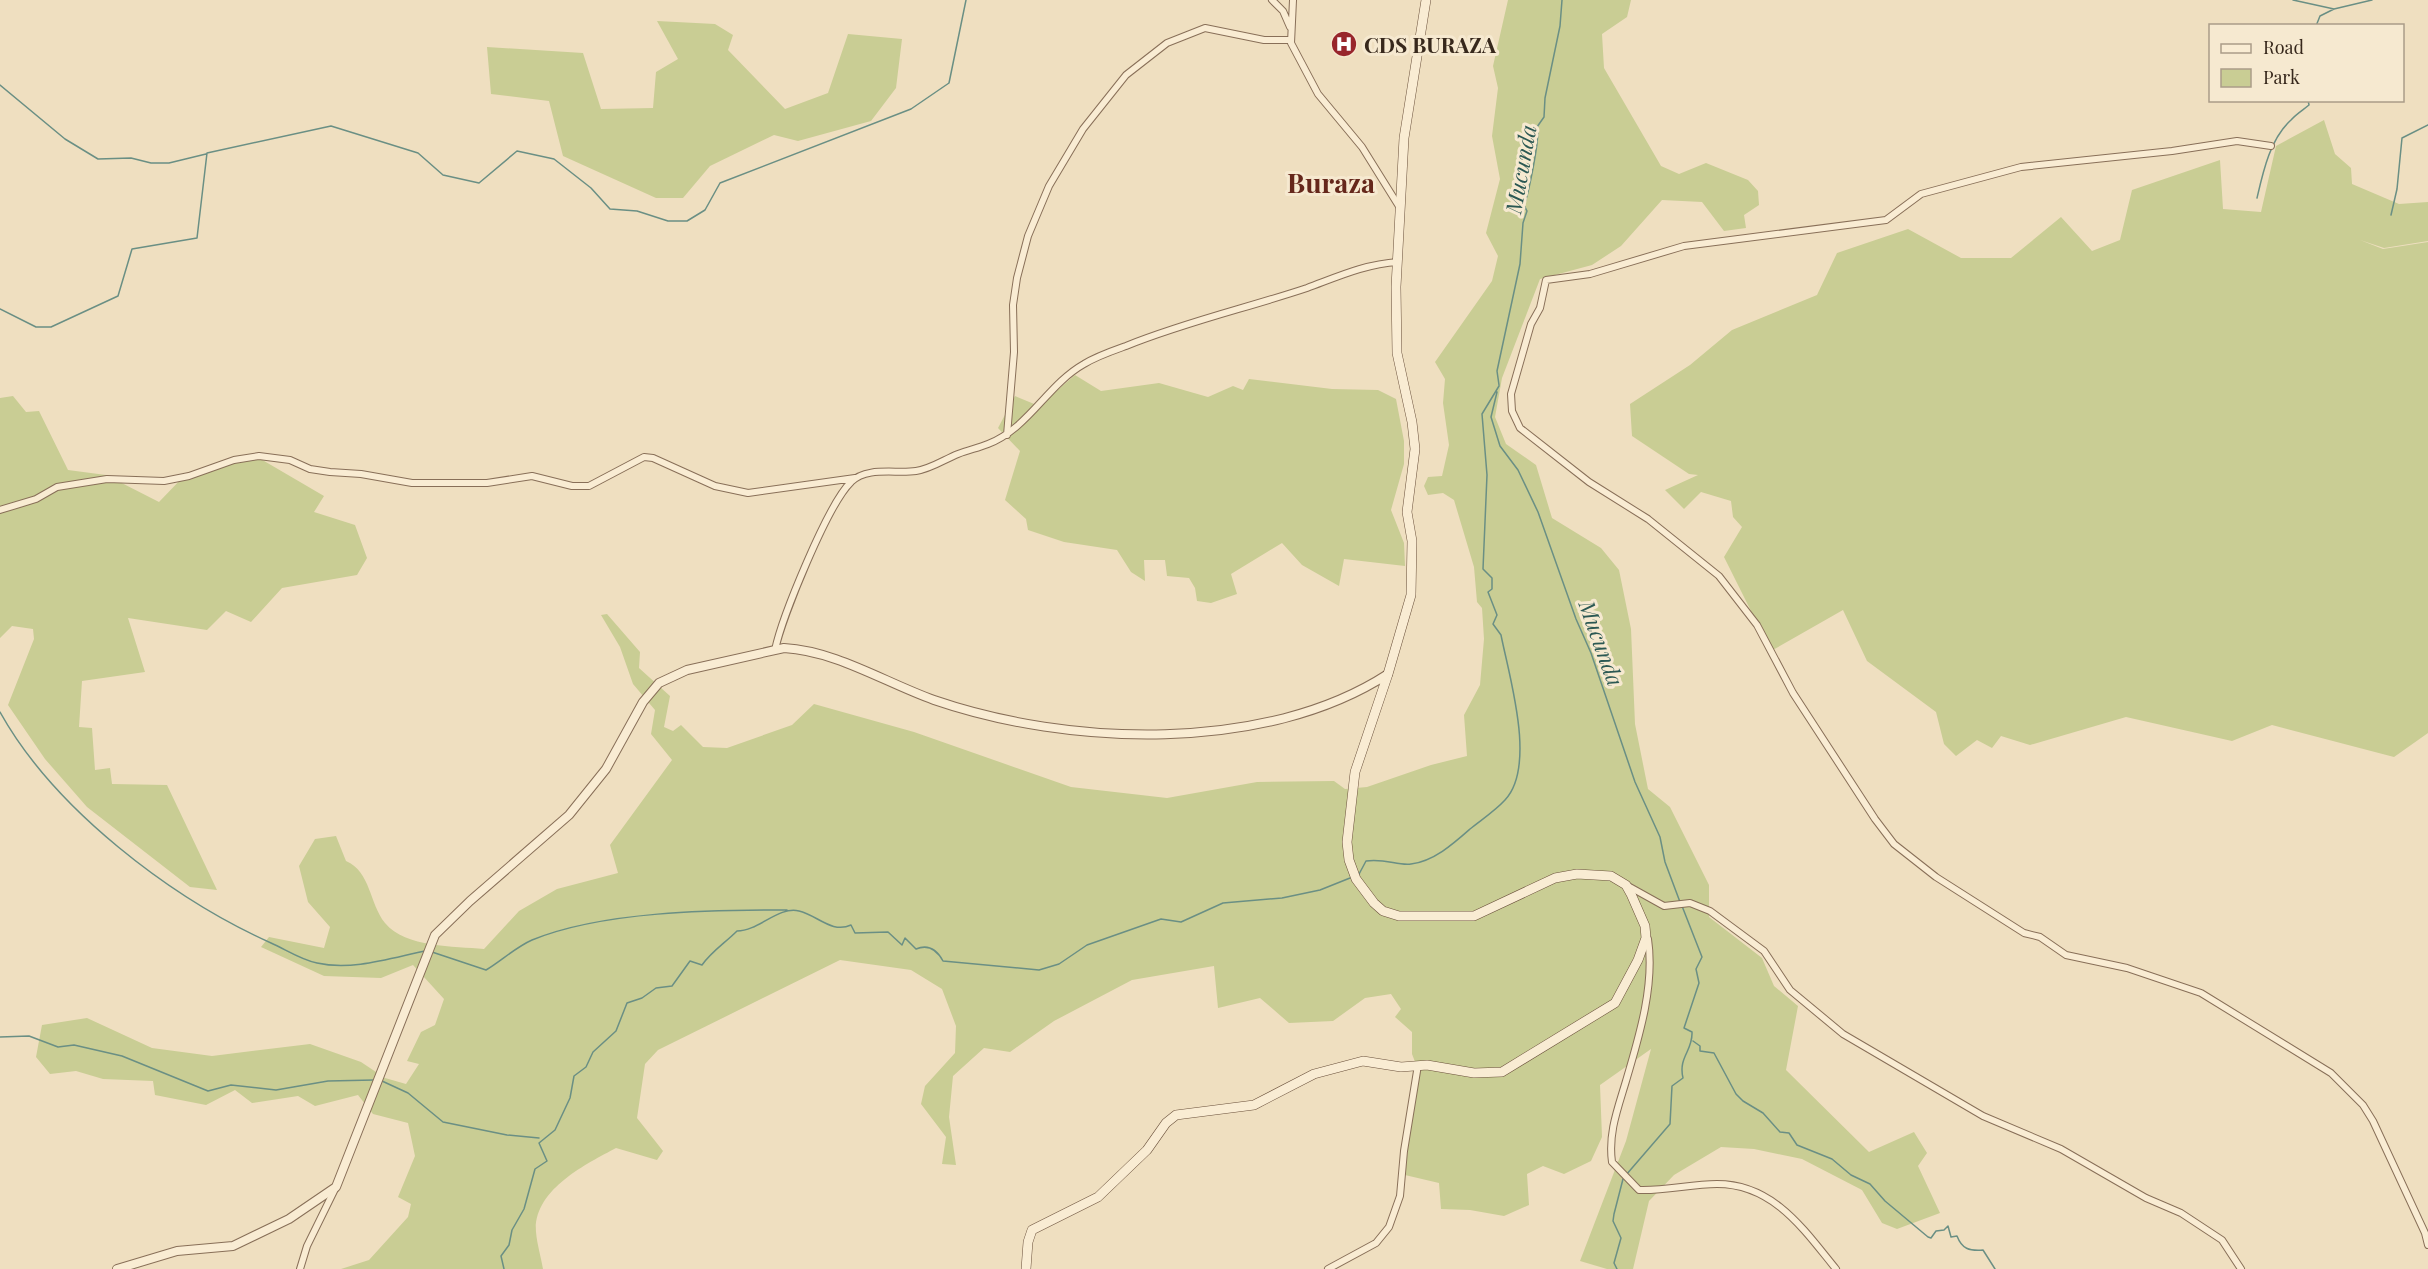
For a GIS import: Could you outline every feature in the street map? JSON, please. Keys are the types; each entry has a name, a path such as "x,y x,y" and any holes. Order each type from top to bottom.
{"main road":[{"path":"1026,1269 1028,1242 1032,1230 1098,1197 1140,1156 1166,1123 1176,1115 1254,1105 1300,1081 1339,1066 1364,1061 1401,1067 1419,1065 1488,1073 1514,1067 1615,1003 1638,960 1647,933 1626,885 1614,877 1601,874 1566,875 1548,880 1474,916 1405,916 1393,915 1379,909 1356,877 1349,860 1347,842 1355,772 1410,603 1413,574 1411,533 1407,512 1416,449 1396,353 1398,262 1407,110 1426,0"}],"street":[{"path":"1272,0 1283,11 1291,29"},
{"path":"1293,0 1290,40 1318,94 1362,147 1400,208"},
{"path":"1007,435 1014,352 1013,305 1017,278 1028,236 1049,186 1083,129 1126,75 1167,44 1205,28 1263,40 1290,40"},
{"path":"2271,146 2237,141 2172,151 2021,167 1921,194 1886,220 1684,246 1590,274 1546,280 1540,308 1530,324 1522,349 1511,394 1512,411 1520,428 1545,450 1589,482 1648,519 1719,576 1756,625 1793,693 1894,844 1936,878 2024,933 2040,937 2066,955 2127,968 2201,993 2331,1073 2363,1105 2373,1121 2428,1245"},
{"path":"0,510 36,499 57,487 107,479 164,481 189,476 234,460 259,456 290,460 310,469 361,474 412,483 487,483 532,476 561,484 589,486 644,457 653,458 715,486 748,493 855,478 872,472 917,471 1007,435 1072,372 1098,357 1165,331 1307,287 1346,272 1382,263 1398,262"},
{"path":"776,650 782,621 819,536 844,490 855,478"},
{"path":"300,1269 307,1246 336,1187 435,935 470,901 569,815 606,769 643,702 659,683 687,670 776,650 797,649 832,658 933,699 1000,719 1084,731 1135,734 1258,726 1333,703 1357,693 1388,674"},
{"path":"1626,885 1664,906 1682,903 1710,911 1761,948 1790,990 1848,1038 1911,1072 1983,1116 2061,1149 2146,1198 2181,1213 2218,1237 2241,1269"},
{"path":"1647,933 1650,952 1640,1030 1614,1122 1612,1162 1639,1190 1720,1184 1769,1198 1801,1224 1836,1269"},
{"path":"1328,1269 1376,1243 1389,1227 1400,1196 1401,1170 1419,1065"},
{"path":"117,1269 177,1251 233,1246 289,1219 336,1187"}],"green space":[{"path":"1508,0 1631,0 1627,17 1602,34 1604,68 1661,166 1679,174 1706,163 1748,180 1758,191 1759,205 1744,215 1746,228 1724,231 1702,202 1662,200 1621,246 1592,265 1540,279 1502,378 1495,417 1506,444 1536,465 1552,518 1601,548 1619,570 1631,629 1635,724 1648,789 1670,807 1709,885 1709,917 1762,958 1774,986 1798,1006 1786,1070 1869,1152 1914,1132 1927,1153 1918,1166 1940,1213 1897,1229 1882,1223 1862,1190 1802,1159 1754,1149 1721,1147 1674,1175 1649,1201 1633,1269 1607,1269 1580,1261 1626,1141 1651,1049 1600,1085 1602,1137 1591,1161 1564,1174 1543,1166 1527,1174 1529,1205 1504,1216 1470,1210 1441,1209 1439,1183 1405,1175 1417,1067 1412,1054 1412,1032 1395,1017 1401,1009 1391,994 1365,998 1333,1021 1289,1023 1260,998 1218,1008 1214,966 1132,980 1054,1021 1010,1052 984,1048 953,1076 949,1117 956,1165 942,1164 946,1137 921,1104 925,1086 955,1053 956,1026 942,989 911,970 840,960 658,1050 645,1064 637,1118 663,1151 657,1160 616,1148 590,1162 552,1191 537,1217 537,1241 543,1269 341,1269 369,1260 408,1217 411,1204 398,1197 415,1156 408,1123 373,1114 358,1095 315,1106 298,1096 252,1103 235,1090 206,1105 155,1095 153,1081 103,1079 76,1071 50,1074 36,1057 42,1025 87,1018 152,1048 212,1056 310,1044 361,1062 385,1078 406,1084 419,1064 407,1061 421,1032 435,1025 444,999 413,965 381,978 324,976 261,947 269,937 324,948 330,927 308,902 299,866 315,839 336,836 346,861 354,866 365,880 380,915 394,931 418,941 445,946 484,949 519,911 557,889 618,873 610,845 672,760 651,734 655,710 633,684 620,647 601,615 607,614 640,652 639,668 670,696 664,727 673,731 681,725 703,747 727,748 792,725 814,704 914,732 1071,787 1167,798 1257,782 1334,781 1345,789 1367,787 1431,765 1467,756 1464,715 1480,685 1484,639 1482,608 1477,602 1474,567 1454,500 1443,493 1428,495 1424,486 1428,477 1442,476 1449,445 1443,403 1445,379 1435,362 1492,281 1498,256 1486,233 1500,179 1492,136 1498,88 1493,66"},
{"path":"657,21 715,24 733,35 728,50 785,109 828,93 848,34 902,39 896,88 871,121 798,141 774,135 710,166 683,198 656,198 563,156 549,101 491,94 487,47 583,53 601,109 653,108 656,72 678,59"},
{"path":"2324,120 2335,154 2351,168 2352,184 2399,204 2428,202 2428,241 2384,248 2360,240 2383,249 2428,242 2428,733 2394,757 2272,725 2232,741 2126,717 2030,745 2001,736 1992,748 1977,740 1956,756 1944,744 1936,712 1867,661 1843,610 1771,651 1724,557 1742,527 1733,517 1731,501 1701,492 1684,509 1665,490 1698,475 1689,474 1632,436 1630,404 1690,365 1732,330 1817,295 1837,253 1908,229 1961,258 2011,258 2061,217 2092,251 2120,240 2132,190 2220,160 2223,209 2261,212 2276,146"},
{"path":"1075,375 1101,391 1159,383 1208,397 1233,386 1243,390 1249,379 1332,389 1378,390 1396,399 1404,441 1404,464 1391,510 1404,543 1405,566 1344,559 1339,586 1302,565 1282,543 1231,574 1237,594 1211,603 1197,601 1195,588 1189,578 1167,576 1165,560 1144,560 1145,581 1131,572 1117,550 1064,542 1028,530 1026,519 1005,500 1020,451 998,428 1015,396 1039,406"},
{"path":"13,396 26,412 39,411 68,470 106,475 159,502 185,475 230,458 259,458 324,496 314,512 355,525 367,558 357,575 282,588 251,622 226,611 207,630 128,618 145,672 82,681 79,727 92,728 95,770 110,768 112,784 167,785 217,890 190,887 87,807 45,759 8,705 34,639 33,629 12,626 0,638 0,398"}],"waterway":[{"path":"0,309 36,327 51,327 118,296 132,249 197,238 207,153 331,126 418,153 443,175 479,183 517,151 554,159 591,188 610,209 637,211 668,221 687,221 705,210 720,183 911,109 949,83 966,0"},
{"name":"Mucunda","path":"1499,385 1497,371 1520,264 1523,223 1527,211 1524,205 1536,153 1537,127 1544,117 1545,98 1560,26 1562,0"},
{"path":"2293,0 2334,9 2372,0"},
{"path":"2317,24 2320,16 2334,9"},
{"path":"0,85 65,139 98,159 131,158 151,163 169,163 206,154"},
{"path":"2257,198 2273,146 2284,128 2309,105 2308,102"},
{"path":"2391,215 2397,189 2402,138 2428,125"},
{"path":"1358,876 1366,861 1379,860 1411,864 1435,856 1497,808 1514,785 1519,766 1518,720 1501,635 1493,624 1497,615 1488,592 1492,589 1492,578 1483,569 1487,475 1482,414 1499,386"},
{"name":"Mucunda","path":"1497,392 1491,417 1500,446 1518,470 1538,512 1576,619 1591,653 1635,782 1660,837 1665,862 1680,902"},
{"path":"0,712 23,748 51,783 83,816 156,876 194,902 233,924 305,959 330,965 358,965 425,951"},
{"path":"504,1269 501,1256 509,1245 512,1230 524,1209 535,1169 547,1161 539,1143 555,1130 570,1098 574,1076 586,1067 593,1052 616,1031 627,1003 642,998 656,988 672,986 690,961 702,965 737,931 753,927 784,912 799,911 831,926 851,925 855,933 888,932 902,945 905,938 916,949 924,947 932,949 943,961 1039,970 1059,964 1087,945 1161,919 1181,922 1223,903 1282,898 1320,890 1350,878"},
{"name":"Mucunda","path":"1626,1175 1670,1124 1672,1086 1683,1078 1682,1065 1692,1039 1692,1032 1684,1028 1699,983 1696,969 1702,957 1682,906"},
{"path":"432,952 486,970 532,940 560,930 591,923 658,914 787,910"},
{"path":"0,1037 29,1036 58,1047 74,1045 122,1056 208,1091 231,1085 276,1090 328,1081 374,1080"},
{"path":"1693,1041 1700,1046 1700,1051 1714,1053 1736,1094 1763,1113 1780,1132 1789,1133 1797,1145 1832,1159 1851,1175 1870,1184 1885,1201 1928,1237 1931,1238 1936,1231 1944,1230 1948,1226 1951,1237 1957,1236 1961,1244 1967,1248 1983,1250 1995,1269"},
{"path":"382,1081 408,1093 443,1122 507,1135 539,1138"},
{"name":"Mucunda","path":"1617,1269 1614,1263 1621,1238 1613,1221 1623,1179"}],"place":[{"name":"CDS BURAZA","path":"1344,44"}],"district":[{"name":"Buraza","path":"1331,182"}]}
